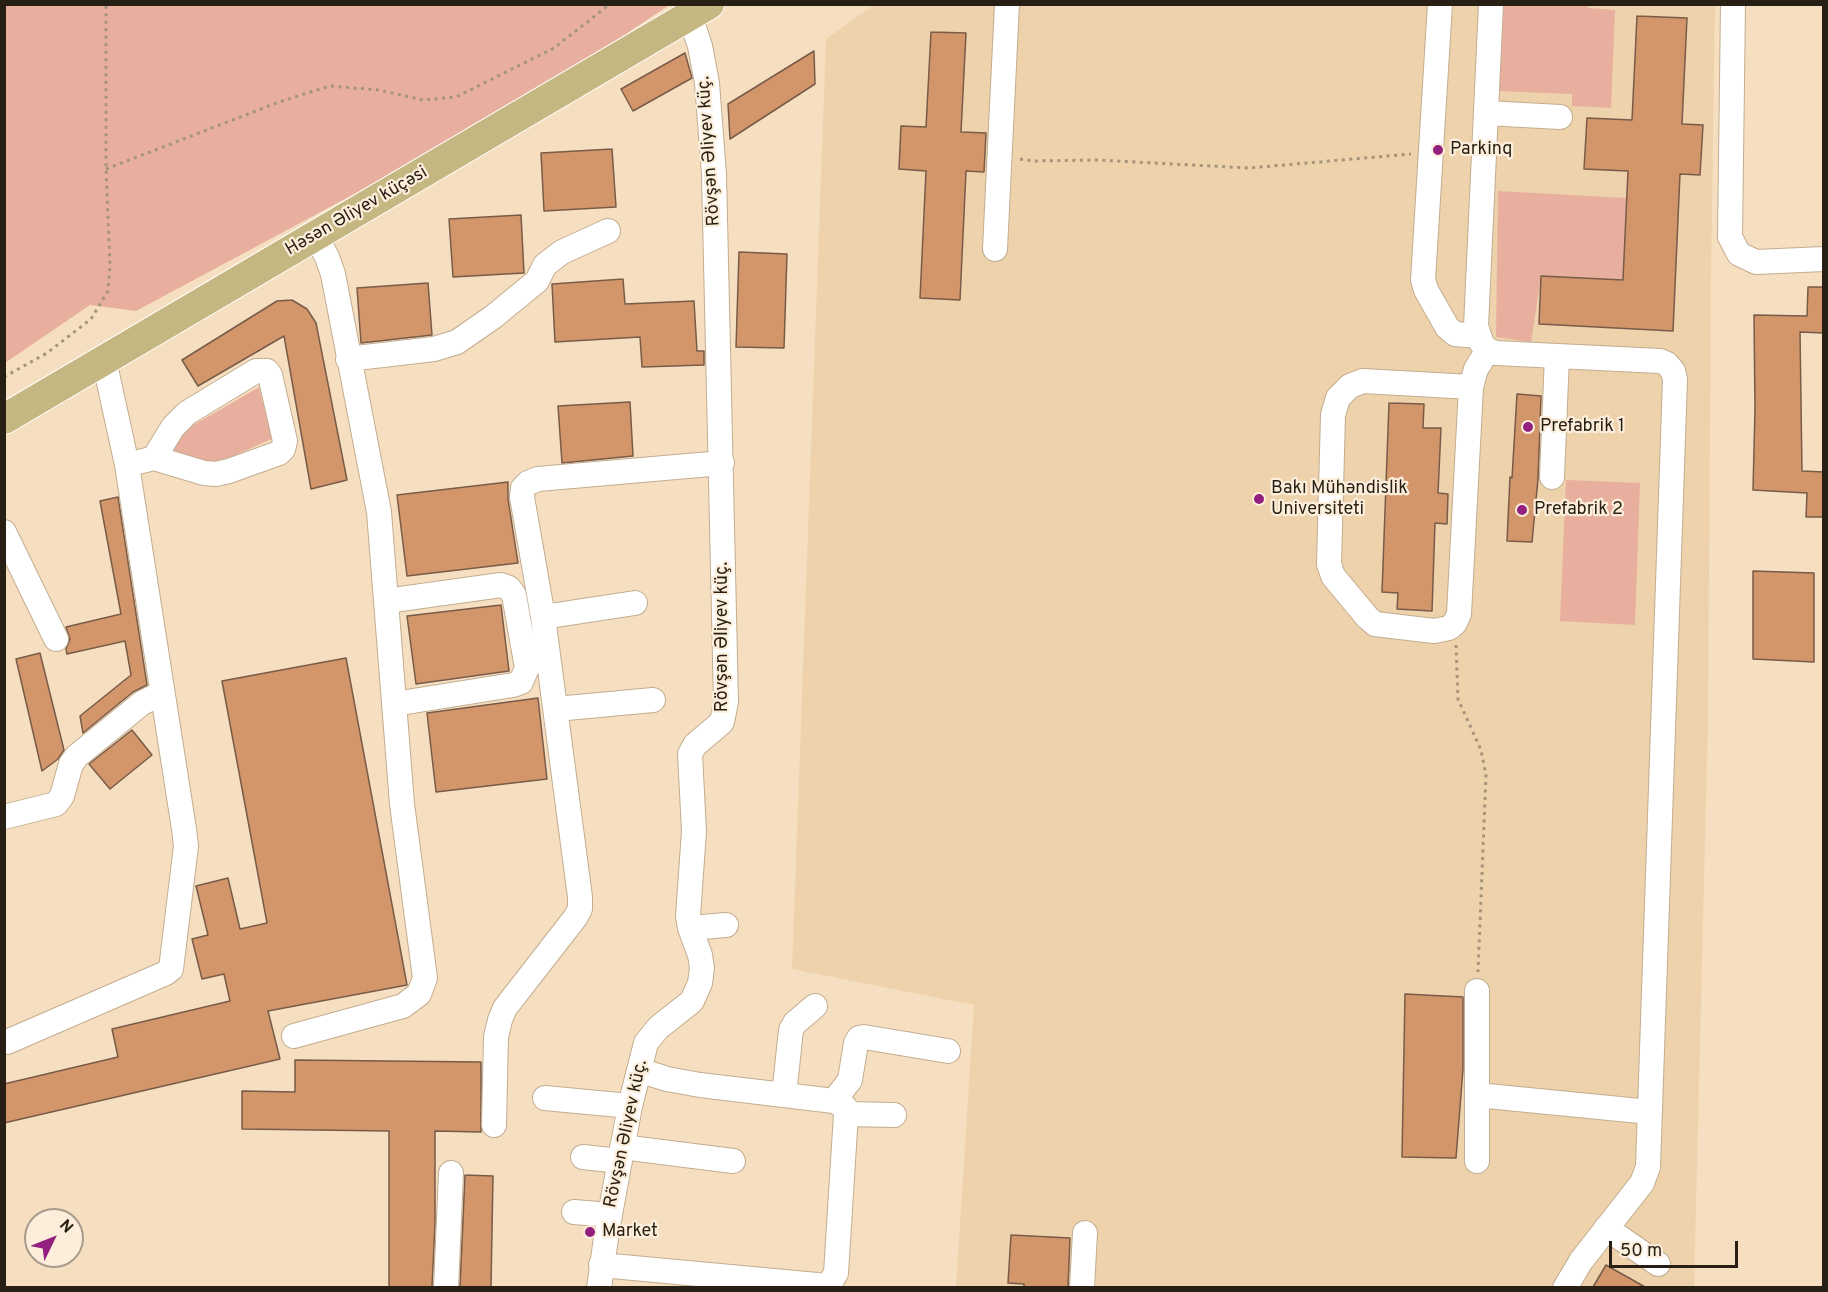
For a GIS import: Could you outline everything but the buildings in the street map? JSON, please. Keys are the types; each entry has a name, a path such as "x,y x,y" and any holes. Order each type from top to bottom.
{"main road":[{"name":"Həsən Əliyev küçəsi","path":"4,418 316,237 699,10"}],"street":[{"path":"995,249 1007,4"},
{"path":"1440,4 1423,280 1426,290 1447,327 1455,334 1483,343 1496,353 1660,361 1667,364 1673,371 1675,379 1648,1167 1642,1183 1581,1261 1564,1287"},
{"path":"1471,387 1363,381 1350,386 1338,398 1333,416 1329,564 1333,576 1367,617 1376,624 1434,631 1449,628 1455,623 1459,614 1471,387 1483,343 1476,326 1491,4"},
{"path":"1733,4 1730,237 1739,254 1756,262 1824,259"},
{"name":"Rövşən Əliyev küç.","path":"600,1276 630,1106 649,1037 687,1006 697,993 702,968 697,944 690,928 688,903 694,831 690,754 695,745 722,722 726,702 714,174 710,101 699,10"},
{"path":"1486,113 1560,117"},
{"path":"348,359 434,349 457,342 493,317 537,281 545,265 562,252 608,231"},
{"path":"294,1036 403,1006 419,994 425,978 402,804 379,512 333,274 316,237"},
{"path":"1552,477 1557,356"},
{"path":"7,1042 171,969 186,846 127,465 104,360"},
{"path":"127,465 154,458 204,473 216,474 279,453 285,441 270,375 267,371 256,371 188,413 173,427 154,458"},
{"path":"494,1125 496,1037 500,1020 506,1008 580,909 556,709 522,497 524,488 528,483 538,479 722,463"},
{"path":"4,532 56,639"},
{"path":"386,601 501,585 509,588 514,595 527,668 521,682 513,685 394,704"},
{"path":"543,617 635,603"},
{"path":"4,817 56,804 63,796 71,764 77,756 142,704 162,693"},
{"path":"556,709 653,700"},
{"path":"690,928 726,926"},
{"path":"1477,991 1477,1161"},
{"path":"784,1095 792,1030 795,1023 815,1006"},
{"path":"600,1276 824,1286 830,1283 836,1273 840,1107 850,1080 856,1043 859,1038 864,1037 948,1051"},
{"path":"639,1070 690,1083 784,1095 894,1115"},
{"path":"1477,1095 1650,1112"},
{"path":"544,1098 630,1106"},
{"path":"583,1157 621,1154 733,1161"},
{"path":"446,1287 451,1173"},
{"path":"574,1212 610,1215"},
{"path":"1606,1228 1658,1264"},
{"path":"1082,1287 1085,1233"}],"path":[{"path":"4,377 47,353 91,319 108,291 110,265 106,169 106,4"},
{"path":"106,169 279,102 330,86 379,90 423,100 456,97 554,48 610,4"},
{"path":"999,157 1034,161 1097,160 1249,168 1431,152"},
{"path":"1455,623 1458,699 1481,750 1486,775 1477,991"}],"shaded area":[{"name":"Bakı Mühəndislik Universiteti","path":"875,4 1715,5 1708,720 1694,1287 956,1287 974,1005 792,969 826,39"},
{"path":"1587,4 1588,8 1615,10 1611,108 1572,106 1572,94 1498,91 1502,5"},
{"path":"5,5 669,5 589,59 384,178 136,311 90,305 5,363"},
{"path":"1498,191 1627,198 1623,280 1541,276 1531,342 1496,337"},
{"path":"259,387 272,439 213,465 170,449 183,431"},
{"path":"1566,480 1640,483 1635,625 1560,621"}],"place":[{"name":"Parkinq","path":"1438,150"},
{"name":"Prefabrik 1","path":"1528,427"},
{"name":"Bakı Mühəndislik Universiteti","path":"1259,499"},
{"name":"Prefabrik 2","path":"1522,510"},
{"name":"Market","path":"590,1232"}]}
